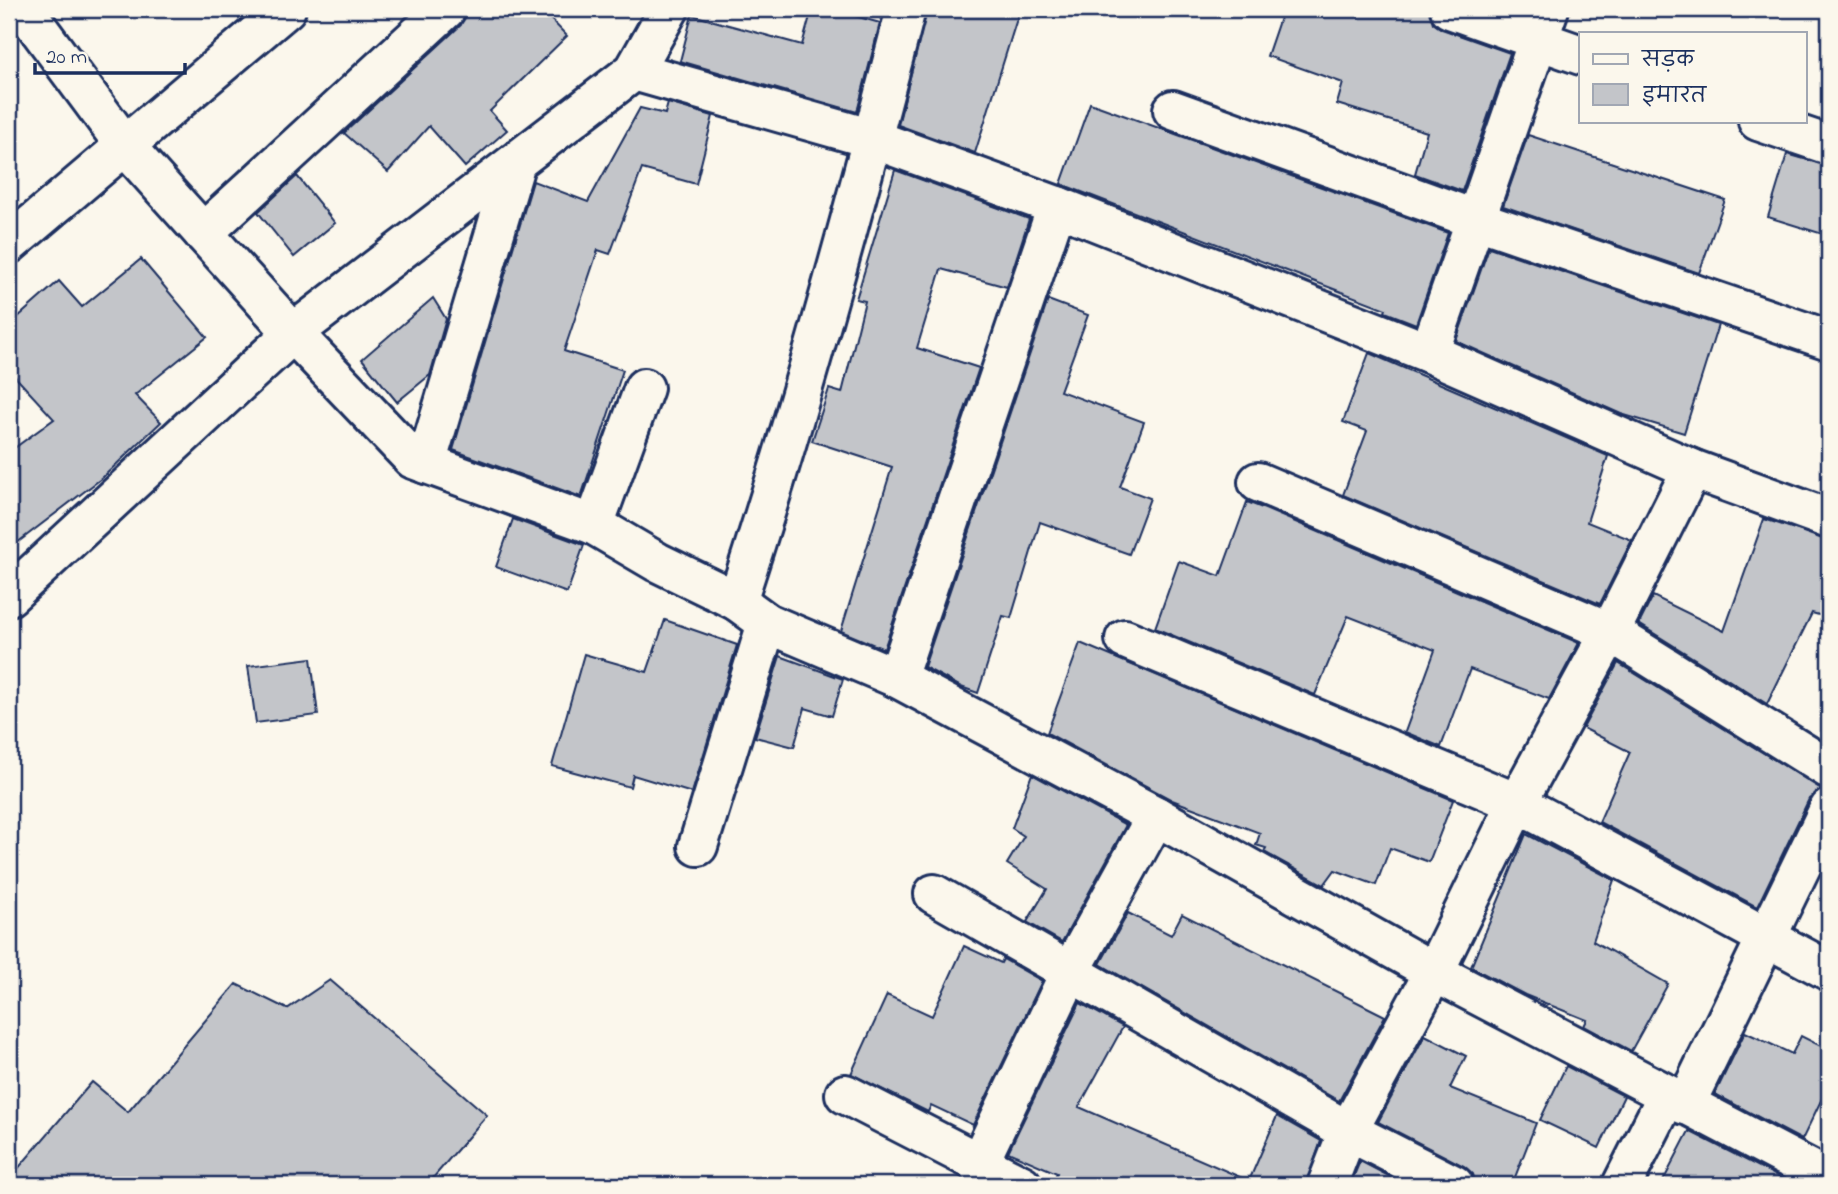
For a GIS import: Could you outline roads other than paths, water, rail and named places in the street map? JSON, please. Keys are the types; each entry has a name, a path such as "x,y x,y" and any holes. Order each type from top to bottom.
{"street":[{"path":"24,9 126,147 293,333 413,459 594,525 752,612 897,678 1156,816 1434,972 1829,1179"},
{"path":"9,244 286,9"},
{"path":"203,233 446,9"},
{"path":"9,596 293,333 634,71 669,9"},
{"path":"698,846 752,612 772,496 873,139 906,9"},
{"path":"1450,9 1544,23 1579,53"},
{"path":"1429,353 1544,23"},
{"path":"634,71 873,139 1057,206 1429,353 1692,469 1829,519"},
{"path":"1173,110 1477,220 1829,340"},
{"path":"1761,122 1829,145"},
{"path":"426,464 516,162"},
{"path":"897,678 1057,206"},
{"path":"594,525 644,388"},
{"path":"1327,1185 1348,1131 1434,972 1517,803 1610,632 1692,469"},
{"path":"1258,482 1610,632 1829,769"},
{"path":"1125,639 1517,803 1764,939 1829,971"},
{"path":"1622,1185 1676,1100 1764,939 1829,809"},
{"path":"978,1165 1069,974 1156,816"},
{"path":"934,894 1069,974 1348,1131 1454,1185"},
{"path":"845,1094 978,1165 1022,1185"}]}
